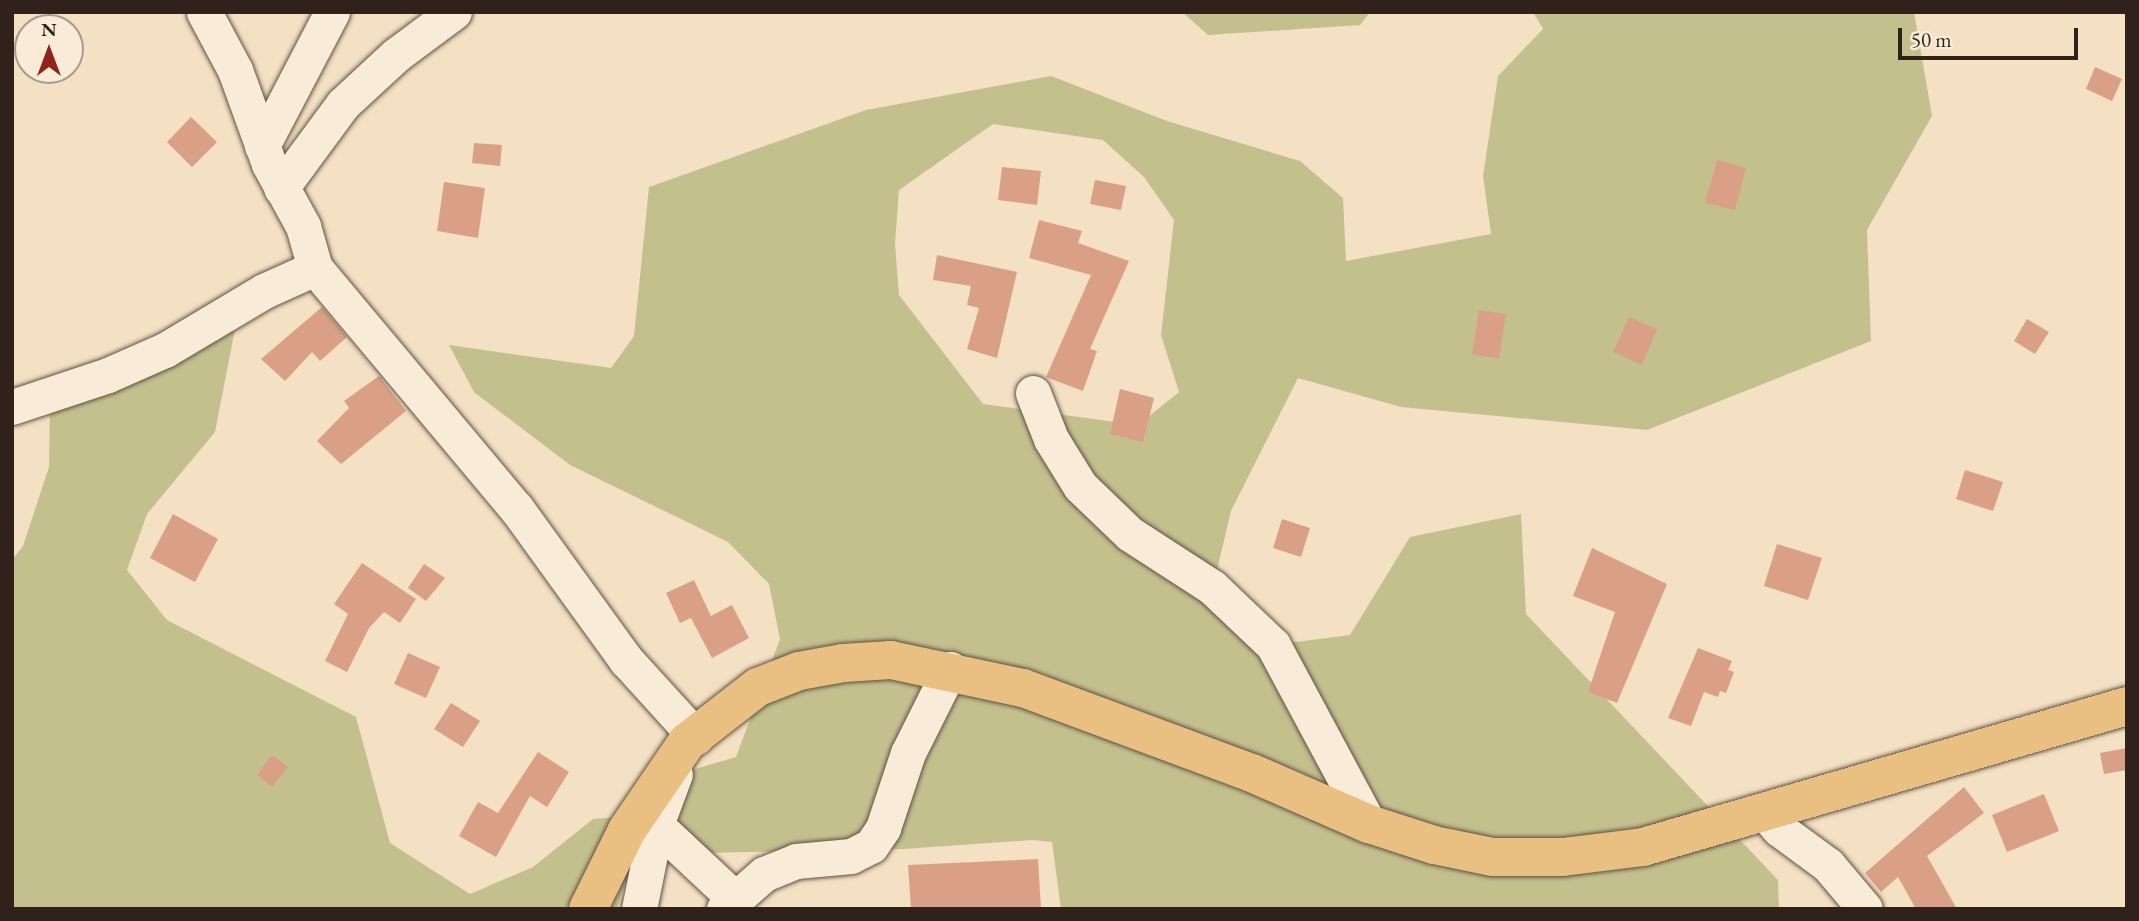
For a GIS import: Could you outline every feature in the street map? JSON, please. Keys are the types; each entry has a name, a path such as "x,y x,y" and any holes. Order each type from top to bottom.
{"main road":[{"path":"588,909 627,830 692,739 758,688 799,671 891,660 950,669 1023,688 1252,773 1369,824 1434,845 1492,856 1563,857 1643,847 1766,814 2127,706"}],"street":[{"path":"204,12 230,59 262,146 281,188 303,226 315,268 516,508 626,660 692,739 656,825 639,909"},
{"path":"262,146 332,12"},
{"path":"281,188 343,104 396,55 454,12"},
{"path":"12,407 108,375 165,350 264,291 315,268"},
{"path":"1034,393 1051,439 1080,486 1130,534 1213,587 1273,645 1369,824"},
{"path":"656,825 729,903 764,874 796,861 851,856 871,846 883,828 908,753 950,669"},
{"path":"1766,814 1779,829 1828,864 1865,909"}],"shaded area":[{"path":"1182,12 1370,12 1360,25 1208,35"},
{"path":"1533,12 1914,12 1932,116 1867,230 1871,341 1647,430 1401,407 1298,378 1231,511 1213,587 1273,645 1350,635 1410,537 1521,514 1526,614 1778,880 1779,909 1061,909 1052,842 1032,840 904,849 647,854 626,877 617,909 12,909 12,560 23,546 49,467 50,396 188,351 235,329 215,432 147,514 127,570 167,620 356,717 390,843 470,894 533,867 593,819 645,815 685,772 736,757 780,639 769,584 728,542 570,465 474,392 449,345 611,368 634,336 649,187 866,110 1051,76 1167,121 1300,161 1343,198 1346,261 1491,234 1483,176 1498,76 1543,29","holes":["993,124 1103,140 1144,177 1174,220 1161,335 1179,392 1138,425 983,404 899,295 895,244 899,190"]}],"building":[{"path":"2095,67 2122,79 2112,101 2086,89"},
{"path":"191,117 217,142 192,167 167,142"},
{"path":"474,143 502,145 500,166 472,163"},
{"path":"1717,160 1746,168 1735,210 1705,203"},
{"path":"1002,167 1041,171 1037,205 998,200"},
{"path":"1095,180 1126,186 1121,210 1090,204"},
{"path":"444,182 485,188 478,238 437,231"},
{"path":"1039,220 1082,231 1078,243 1129,261 1090,349 1097,351 1083,391 1046,377 1091,275 1029,258"},
{"path":"937,255 1017,272 997,358 967,349 979,308 967,305 971,286 933,280"},
{"path":"322,307 347,337 320,361 312,352 285,381 261,359"},
{"path":"1479,310 1506,314 1499,359 1472,354"},
{"path":"1629,317 1657,329 1642,365 1613,352"},
{"path":"2027,319 2049,332 2035,354 2014,341"},
{"path":"379,376 406,411 341,464 317,441 349,408 344,401"},
{"path":"1120,389 1154,398 1143,442 1110,434"},
{"path":"1965,470 2003,482 1993,511 1956,499"},
{"path":"173,514 218,539 195,582 150,558"},
{"path":"1282,519 1310,528 1301,557 1273,548"},
{"path":"1777,544 1822,558 1808,600 1764,586"},
{"path":"1592,548 1667,584 1617,703 1588,692 1615,612 1573,596"},
{"path":"362,563 416,599 400,623 384,612 369,628 347,672 325,661 348,614 334,604"},
{"path":"424,564 445,578 426,601 408,588"},
{"path":"694,580 711,616 732,605 749,638 712,658 691,618 680,623 666,593"},
{"path":"1698,648 1732,661 1728,670 1734,672 1726,693 1720,691 1718,697 1704,692 1691,726 1668,718"},
{"path":"408,653 440,667 426,698 394,684"},
{"path":"451,703 480,721 463,747 434,729"},
{"path":"2127,748 2127,770 2104,774 2100,753"},
{"path":"538,752 569,772 547,807 530,796 496,857 459,836 478,802 498,813"},
{"path":"272,755 288,767 272,787 257,775"},
{"path":"1964,787 1984,813 1927,856 1957,909 1916,909 1898,877 1881,892 1865,873"},
{"path":"2044,794 2059,831 2007,852 1992,815"},
{"path":"1038,859 1041,908 911,909 908,865"}]}
